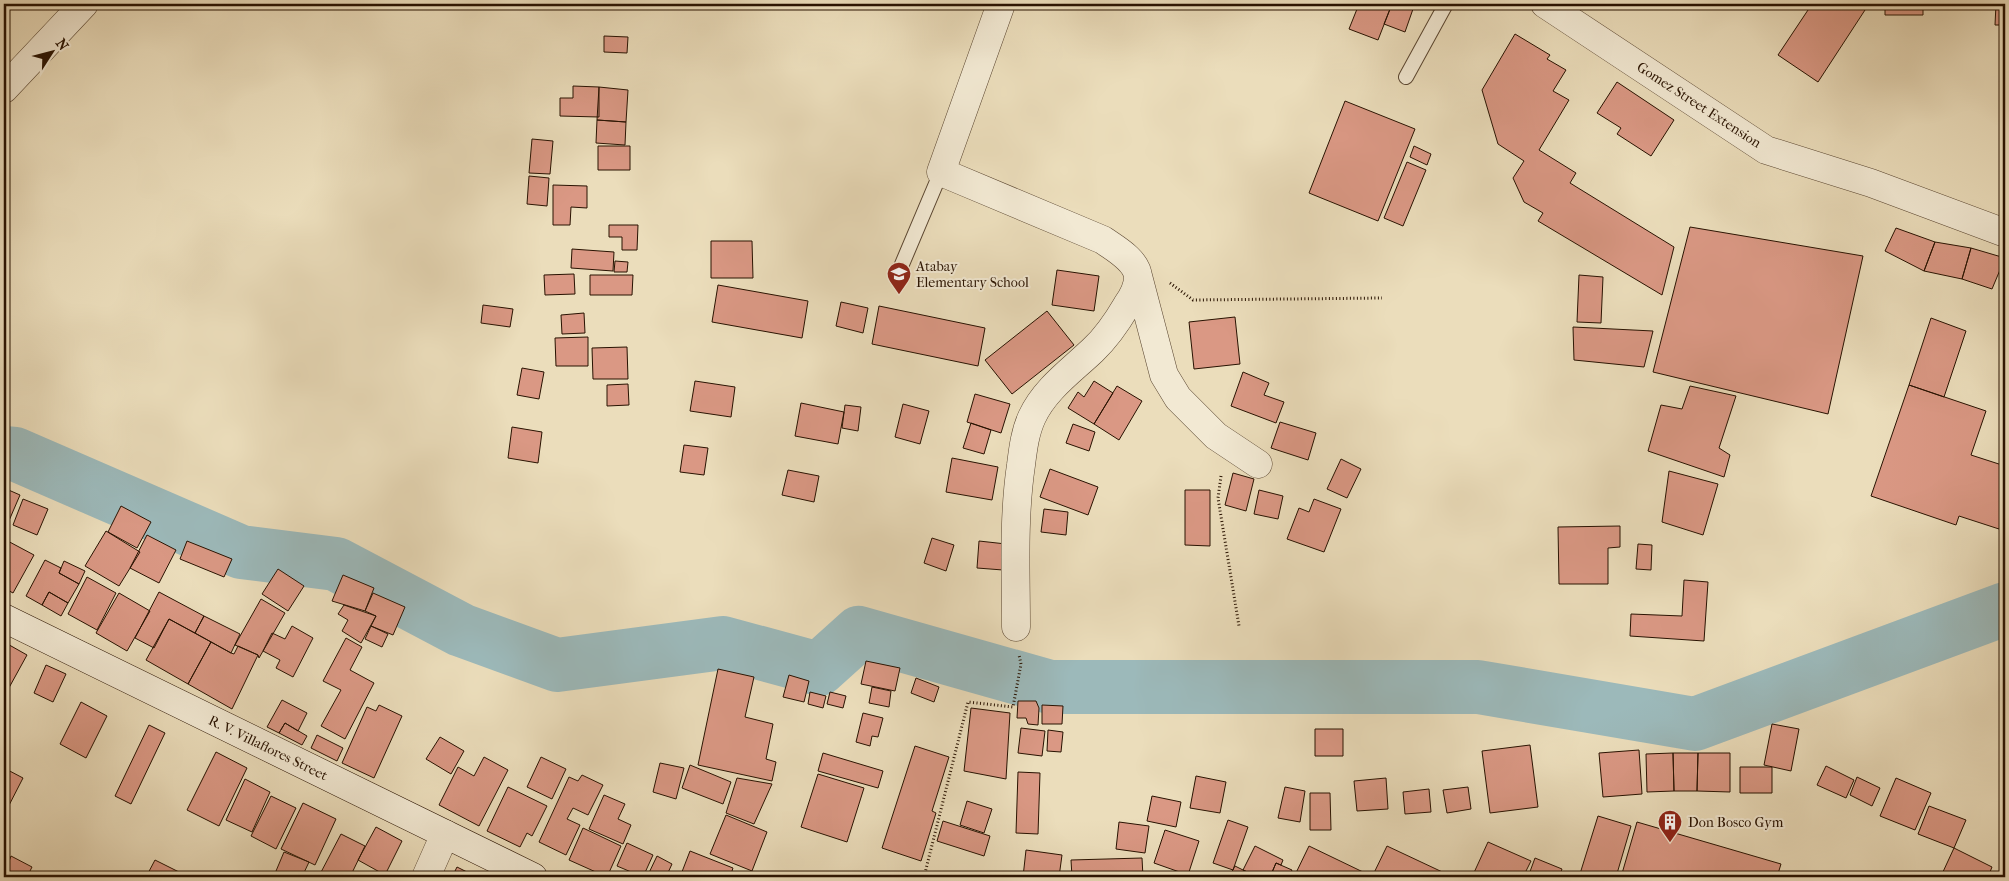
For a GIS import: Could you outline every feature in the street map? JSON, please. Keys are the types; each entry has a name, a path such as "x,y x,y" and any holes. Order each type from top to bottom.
{"street":[{"path":"4,89 84,4"},
{"path":"1001,4 941,172 1103,240 1124,255 1138,276 1164,375 1178,398 1216,436 1258,464"},
{"name":"Gomez Street Extension","path":"1545,4 1766,150 1871,183 2005,233"},
{"path":"1016,628 1015,516 1024,441 1032,418 1041,401 1114,327 1133,296 1138,276"},
{"name":"R. V. Villaflores Street","path":"4,618 533,877"},
{"path":"426,877 445,834"}],"lane":[{"path":"1406,77 1446,4"},
{"path":"900,269 941,172"}],"path":[{"path":"1138,276 1162,277 1193,300 1382,298"},
{"path":"1226,442 1218,498 1239,626"},
{"path":"924,877 968,702 1013,707 1020,664"}],"building":[{"path":"596,4 634,4 634,5"},
{"path":"1359,4 1392,4 1378,40 1349,29"},
{"path":"1392,4 1400,4 1413,9 1405,32 1384,24"},
{"path":"1812,4 1855,4 1865,10 1818,82 1778,55"},
{"path":"1885,4 1923,4 1923,15 1885,15"},
{"path":"1996,4 2005,4 2005,25 1995,25"},
{"path":"1515,34 1550,55 1547,59 1566,70 1553,91 1569,100 1539,150 1576,173 1570,183 1674,247 1662,295 1538,221 1543,213 1524,202 1513,178 1524,161 1498,144 1482,90"},
{"path":"604,36 628,37 627,53 604,52"},
{"path":"1617,82 1674,120 1651,156 1617,134 1621,128 1597,113"},
{"path":"573,86 599,87 599,117 560,116 560,98 573,98"},
{"path":"599,87 628,90 626,122 597,120"},
{"path":"1345,101 1415,129 1378,221 1309,193"},
{"path":"597,120 626,122 625,145 596,143"},
{"path":"532,139 553,141 550,174 529,173"},
{"path":"598,146 630,146 630,170 598,170"},
{"path":"1414,146 1431,154 1427,165 1410,157"},
{"path":"1407,162 1426,170 1403,226 1384,218"},
{"path":"529,176 549,178 547,206 527,204"},
{"path":"553,185 587,186 587,208 571,207 570,225 553,225"},
{"path":"609,225 638,225 637,250 622,250 622,237 609,237"},
{"path":"1690,227 1863,256 1828,414 1653,372"},
{"path":"1896,228 1935,242 1924,271 1885,251"},
{"path":"711,241 752,241 753,278 711,278"},
{"path":"1935,242 1971,248 1962,279 1924,271"},
{"path":"1971,248 2005,258 1992,289 1962,279"},
{"path":"572,249 614,252 613,271 571,268"},
{"path":"615,261 628,262 627,272 614,272"},
{"path":"1057,270 1099,276 1094,311 1052,305"},
{"path":"574,274 575,294 545,295 544,275"},
{"path":"590,275 633,275 632,295 590,295"},
{"path":"1579,275 1603,277 1601,323 1577,322"},
{"path":"718,285 808,301 802,338 712,322"},
{"path":"841,302 868,308 863,333 836,326"},
{"path":"483,305 513,309 510,327 481,323"},
{"path":"879,306 985,328 978,366 872,344"},
{"path":"1047,311 1074,345 1012,394 985,360"},
{"path":"584,313 585,333 562,334 561,315"},
{"path":"1235,317 1240,364 1194,369 1189,322"},
{"path":"1931,318 1966,331 1944,397 1909,385"},
{"path":"1573,327 1653,331 1644,367 1574,360"},
{"path":"588,337 588,366 556,366 555,338"},
{"path":"627,347 628,379 593,379 592,348"},
{"path":"522,368 544,372 539,399 517,395"},
{"path":"1243,372 1269,383 1264,395 1284,402 1276,423 1231,406"},
{"path":"695,381 735,387 731,417 690,411"},
{"path":"1094,381 1113,393 1094,424 1068,408 1078,392 1084,397"},
{"path":"628,384 629,405 607,406 607,385"},
{"path":"1909,385 1986,411 1971,455 2005,466 2005,509 1999,529 1959,516 1956,525 1871,496"},
{"path":"1117,386 1142,401 1119,440 1094,424"},
{"path":"1690,386 1736,396 1719,448 1730,455 1724,477 1648,451 1661,405 1682,409"},
{"path":"975,394 1010,404 1001,433 967,422"},
{"path":"801,403 844,412 838,444 795,436"},
{"path":"903,404 929,411 920,444 895,437"},
{"path":"845,405 861,407 858,431 842,428"},
{"path":"1280,422 1316,433 1308,460 1271,448"},
{"path":"971,423 991,430 984,454 963,448"},
{"path":"1073,424 1095,432 1089,451 1066,443"},
{"path":"512,427 542,432 538,463 508,458"},
{"path":"684,445 708,448 704,475 680,472"},
{"path":"952,458 998,467 992,500 946,492"},
{"path":"1341,459 1361,469 1347,498 1327,489"},
{"path":"1050,469 1098,487 1088,515 1040,497"},
{"path":"788,470 819,476 814,502 782,495"},
{"path":"1669,471 1718,484 1703,535 1662,522"},
{"path":"1233,473 1254,479 1246,511 1225,505"},
{"path":"4,488 20,495 8,523 4,522"},
{"path":"1185,490 1210,490 1210,546 1185,545"},
{"path":"1259,490 1283,496 1278,519 1254,514"},
{"path":"23,499 48,509 37,535 13,525"},
{"path":"1314,499 1341,509 1324,552 1287,539 1299,508 1309,512"},
{"path":"121,506 151,522 137,548 108,532"},
{"path":"1044,509 1068,512 1066,535 1041,532"},
{"path":"1620,526 1620,547 1608,548 1608,584 1559,584 1558,527"},
{"path":"106,531 140,552 119,586 85,566"},
{"path":"147,535 176,550 159,583 130,568"},
{"path":"932,538 954,545 946,571 924,563"},
{"path":"4,539 34,555 13,593 4,588"},
{"path":"187,541 232,559 224,577 180,559"},
{"path":"979,541 1006,544 1003,570 977,568"},
{"path":"1638,544 1652,545 1651,570 1636,569"},
{"path":"45,560 61,568 59,573 79,584 68,603 49,592 42,605 26,596"},
{"path":"64,561 85,571 79,584 59,573"},
{"path":"278,569 304,586 288,611 262,594"},
{"path":"343,575 374,588 365,611 332,601"},
{"path":"87,577 116,593 97,630 68,614"},
{"path":"1684,580 1708,582 1704,641 1630,636 1631,614 1682,616"},
{"path":"49,592 68,603 61,616 42,605"},
{"path":"159,592 204,616 195,633 169,619 154,648 135,638"},
{"path":"119,593 150,611 127,651 96,633"},
{"path":"373,593 405,607 393,635 371,626 376,616 365,611"},
{"path":"261,599 285,613 259,658 258,655 235,645"},
{"path":"344,605 376,616 361,643 342,631 348,620 338,614"},
{"path":"204,616 240,634 231,653 195,633"},
{"path":"169,619 211,642 188,684 146,660"},
{"path":"292,626 313,638 293,677 276,668 280,660 263,651 272,633 285,639"},
{"path":"371,626 388,634 382,647 365,639"},
{"path":"346,638 362,647 350,670 374,683 345,739 321,726 341,690 323,681"},
{"path":"4,642 27,655 5,695 4,694"},
{"path":"211,642 234,654 238,646 258,655 232,709 188,684"},
{"path":"866,661 900,668 895,691 861,684"},
{"path":"46,665 66,674 53,702 34,693"},
{"path":"718,669 754,677 745,717 773,724 766,759 776,762 772,781 698,765"},
{"path":"789,675 809,681 804,702 783,697"},
{"path":"916,678 939,687 934,702 911,693"},
{"path":"872,687 891,691 889,707 869,703"},
{"path":"810,692 826,696 823,708 808,704"},
{"path":"830,692 846,696 843,708 827,704"},
{"path":"282,700 307,713 298,731 285,723 279,733 267,727"},
{"path":"1018,701 1036,701 1039,708 1038,725 1028,724 1026,718 1017,718"},
{"path":"81,702 107,716 86,758 60,744"},
{"path":"379,705 402,716 374,778 342,763 367,707 376,711"},
{"path":"1042,705 1063,706 1062,724 1042,724"},
{"path":"971,708 1010,713 1006,779 964,771"},
{"path":"863,713 883,718 878,737 872,736 870,746 856,742"},
{"path":"285,723 307,736 302,745 279,733"},
{"path":"1772,724 1799,729 1791,771 1764,765"},
{"path":"149,725 165,733 131,804 115,796"},
{"path":"1021,728 1045,731 1042,756 1018,753"},
{"path":"1315,729 1343,729 1343,756 1315,756"},
{"path":"1048,730 1063,732 1061,752 1047,751"},
{"path":"317,735 343,748 337,761 311,748"},
{"path":"440,737 464,751 451,774 426,759"},
{"path":"1530,745 1538,807 1490,813 1482,751"},
{"path":"915,746 949,757 932,811 936,813 921,861 882,848"},
{"path":"1639,750 1642,794 1603,797 1599,753"},
{"path":"216,752 247,768 219,826 187,810"},
{"path":"823,753 883,771 878,788 818,771"},
{"path":"1673,753 1698,753 1697,791 1674,791"},
{"path":"1673,753 1674,791 1647,792 1646,754"},
{"path":"1698,753 1730,753 1730,792 1697,791"},
{"path":"484,757 508,770 479,826 439,805 458,767 474,776"},
{"path":"541,757 566,769 552,799 527,787"},
{"path":"660,763 684,768 676,799 653,792"},
{"path":"690,765 731,782 723,804 682,788"},
{"path":"1826,766 1854,780 1846,798 1817,785"},
{"path":"1740,767 1772,767 1772,793 1740,793"},
{"path":"4,768 23,778 4,815"},
{"path":"1018,772 1040,773 1038,834 1016,833"},
{"path":"818,774 864,788 847,842 801,827"},
{"path":"582,775 603,785 588,815 573,808 567,819 580,825 566,855 539,842 569,777 578,781"},
{"path":"1196,776 1226,782 1220,813 1190,808"},
{"path":"1857,777 1880,788 1872,806 1850,795"},
{"path":"737,778 772,784 754,824 726,813"},
{"path":"1386,778 1388,809 1357,811 1354,781"},
{"path":"1896,778 1931,793 1915,830 1880,816"},
{"path":"245,779 270,792 252,832 226,820"},
{"path":"508,787 547,806 532,836 527,833 520,847 487,831"},
{"path":"1285,787 1305,791 1300,822 1278,818"},
{"path":"1468,787 1471,809 1447,813 1443,790"},
{"path":"1429,789 1431,812 1405,814 1403,792"},
{"path":"1310,793 1330,793 1331,830 1310,830"},
{"path":"604,795 625,804 618,819 631,825 623,844 589,829"},
{"path":"271,796 296,808 276,849 251,836"},
{"path":"1152,796 1181,802 1176,827 1147,821"},
{"path":"967,801 992,809 984,833 960,825"},
{"path":"303,803 336,819 315,865 281,849"},
{"path":"1929,806 1966,820 1954,848 1918,834"},
{"path":"726,815 767,832 752,871 710,854"},
{"path":"1598,816 1631,826 1616,877 1579,877"},
{"path":"1228,820 1248,827 1233,870 1213,863"},
{"path":"943,821 990,836 984,856 937,841"},
{"path":"1119,822 1149,826 1145,853 1116,849"},
{"name":"Don Bosco Gym","path":"1637,822 1781,864 1777,877 1621,877"},
{"path":"376,827 402,841 385,875 358,860"},
{"path":"583,828 621,846 607,877 569,860"},
{"path":"1165,830 1199,841 1188,875 1154,863"},
{"path":"341,834 365,846 350,877 319,876"},
{"path":"1488,842 1531,861 1523,877 1472,877"},
{"path":"627,843 653,855 643,877 617,866"},
{"path":"1255,846 1283,860 1281,865 1276,863 1270,877 1258,877 1243,870"},
{"path":"1309,846 1363,872 1360,877 1294,877"},
{"path":"1387,846 1453,877 1372,877"},
{"path":"1954,848 1992,867 1988,877 1948,877 1942,874"},
{"path":"1026,850 1062,855 1059,877 1023,877"},
{"path":"690,851 733,868 730,877 680,877"},
{"path":"284,852 309,862 302,877 292,877 276,871"},
{"path":"11,856 32,867 27,877 8,877 4,875"},
{"path":"657,856 672,864 666,877 647,877"},
{"path":"1142,858 1143,877 1072,877 1071,860"},
{"path":"1535,858 1562,869 1559,877 1528,877"},
{"path":"155,860 189,877 146,877"},
{"path":"1276,863 1292,870 1289,877 1270,877"},
{"path":"1235,866 1243,870 1258,877 1229,877"},
{"path":"457,867 477,877 452,877"},
{"path":"851,872 863,877 849,877"}],"waterway":[{"path":"4,453 15,454 241,552 336,564 461,630 557,665 723,643 819,669 859,633 1050,687 1478,687 1695,724 2005,609"}],"place":[{"name":"Atabay Elementary School","path":"899,295"},
{"name":"Don Bosco Gym","path":"1670,843"}]}
